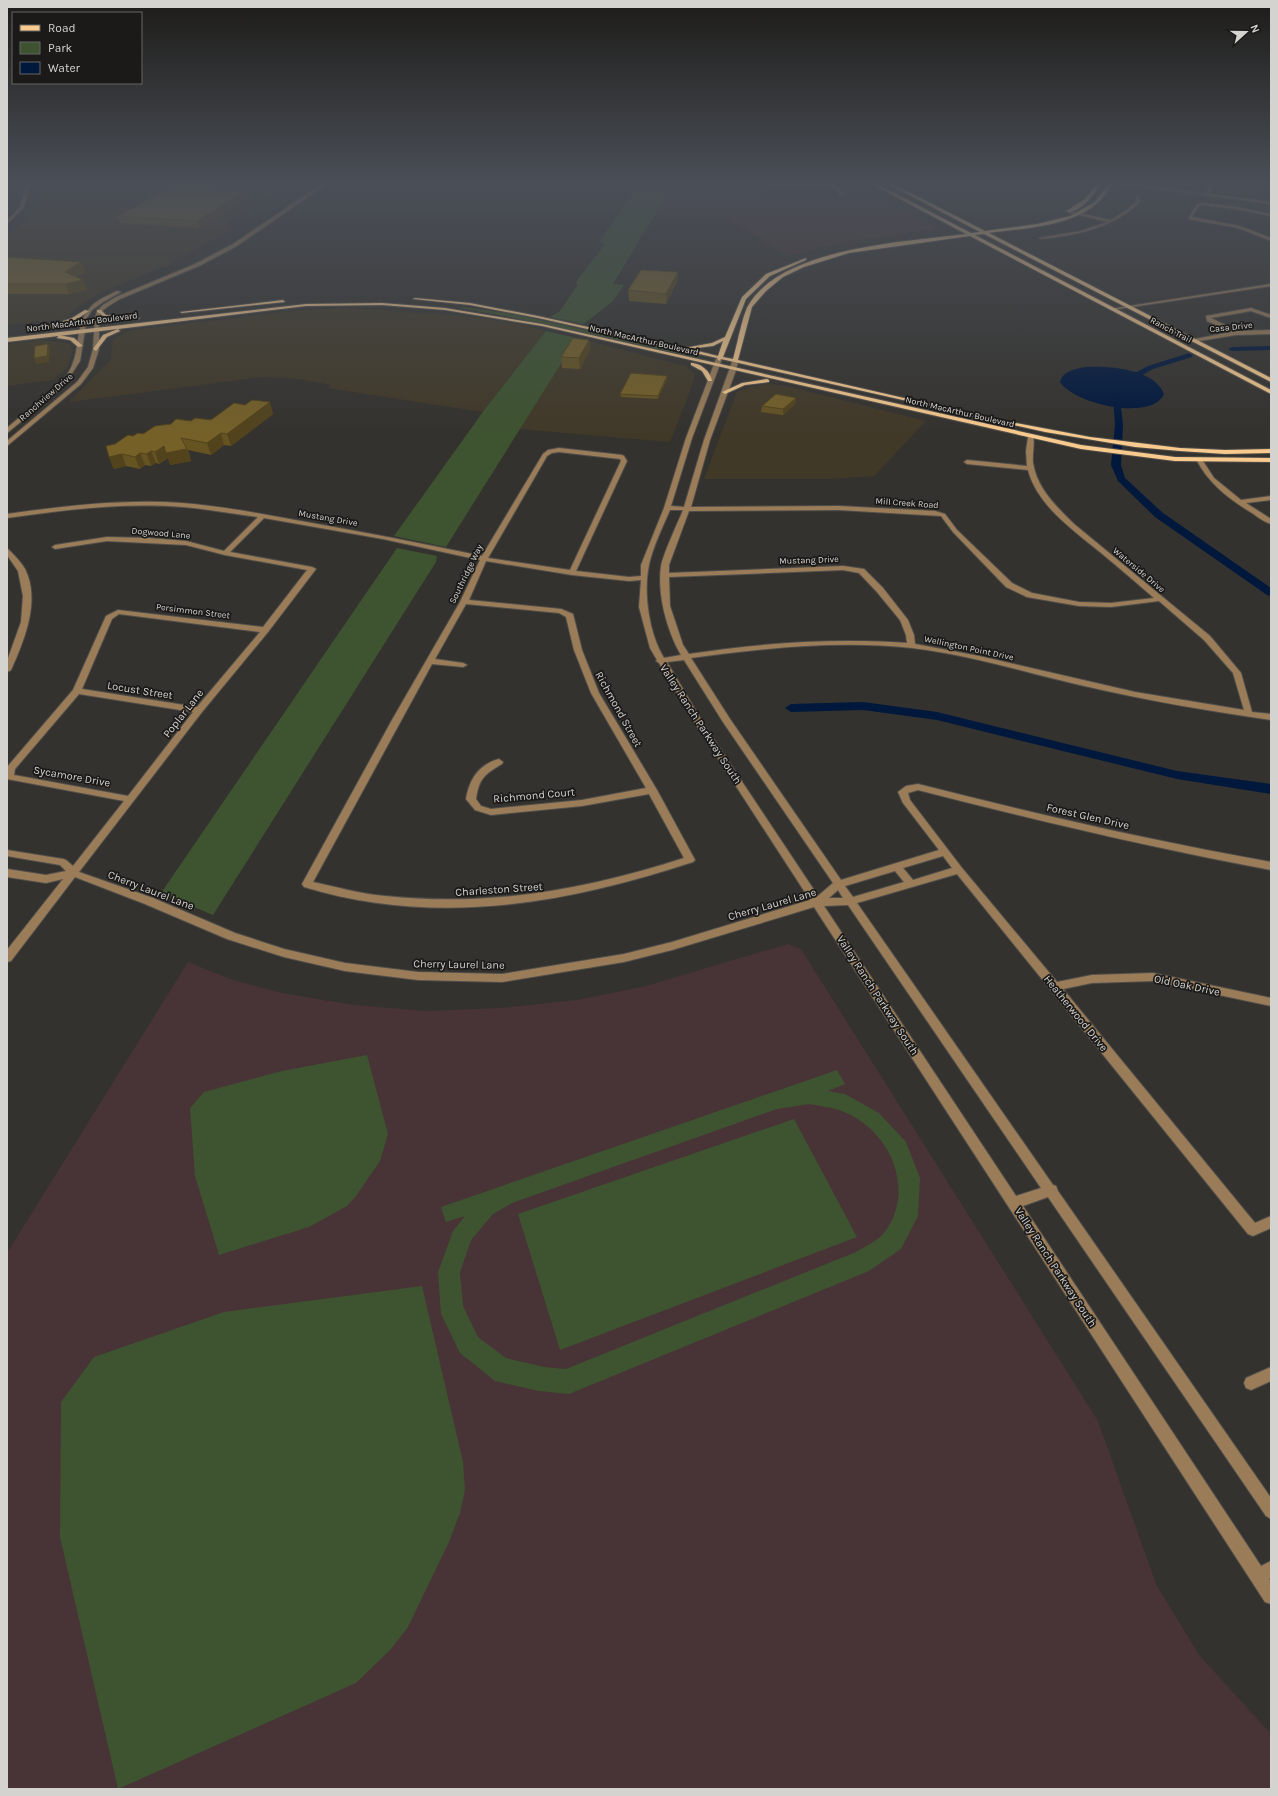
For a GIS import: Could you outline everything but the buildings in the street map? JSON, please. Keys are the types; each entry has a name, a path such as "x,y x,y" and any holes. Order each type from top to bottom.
{"main road":[{"path":"718,362 740,304 768,275 783,267"},
{"path":"734,366 740,352 750,307 754,300 772,284 800,267"},
{"name":"Ranch Trail","path":"1032,267 1271,392"},
{"name":"Ranch Trail","path":"1050,267 1271,380"},
{"path":"752,290 763,292"},
{"path":"305,299 311,299"},
{"name":"North MacArthur Boulevard","path":"409,299 461,303 538,317 678,349 778,380 1081,447 1147,456 1199,460 1271,460"},
{"path":"177,313 291,300"},
{"path":"445,309 448,302"},
{"path":"445,309 461,303"},
{"name":"North MacArthur Boulevard","path":"7,334 78,325 97,326 138,324 321,304 382,304 445,309 542,325 681,358 718,362"},
{"path":"43,329 74,318 87,311"},
{"path":"99,311 105,316 138,318"},
{"name":"North MacArthur Boulevard","path":"7,340 82,331 97,326 144,317"},
{"path":"96,348 105,336 117,330 138,324"},
{"path":"41,336 72,339 80,346"},
{"path":"678,349 704,346 727,338"},
{"path":"681,358 704,370 710,380"},
{"path":"748,358 769,370"},
{"name":"North MacArthur Boulevard","path":"734,366 769,370 1086,439 1144,447 1211,451 1271,451"},
{"path":"1228,369 1244,366"},
{"path":"725,392 752,382 778,380"},
{"path":"903,408 911,401"}],"street":[{"path":"87,311 105,298 182,267"},
{"path":"99,311 118,298 195,267"},
{"path":"1112,309 1271,285"},
{"path":"1236,333 1209,320 1208,317 1251,309 1271,317"},
{"name":"Ranchview Drive","path":"7,431 58,390 75,366 82,331 78,325 87,311"},
{"name":"Ranchview Drive","path":"7,444 79,383 91,367 96,348 99,311"},
{"name":"Casa Drive","path":"1193,340 1236,333 1271,332"},
{"name":"Valley Ranch Parkway South","path":"718,362 710,380 698,439 687,508 666,565 666,606 679,645 726,720 1052,1190 1271,1511"},
{"name":"Valley Ranch Parkway South","path":"734,366 725,392 698,439 667,508 645,565 643,607 654,648 660,661 699,723 1014,1203 1265,1573 1271,1596"},
{"path":"30,412 43,413"},
{"name":"Waterside Drive","path":"1031,437 1030,468 1038,488 1055,510 1207,638 1237,673 1249,714"},
{"name":"Southridge Way","path":"307,884 464,602 484,559 548,452 560,450 622,457 624,461 572,573"},
{"path":"1199,460 1203,469 1213,481 1240,502 1271,522"},
{"path":"967,462 1030,468"},
{"path":"1240,502 1271,498"},
{"name":"Mustang Drive","path":"7,516 55,508 121,504 156,503 214,508 383,537 484,559 572,573 629,579 644,578"},
{"name":"Mill Creek Road","path":"667,508 816,508 935,513 943,515 954,531 1009,585 1025,593 1079,604 1095,605 1111,605 1160,598"},
{"path":"225,553 263,516"},
{"name":"Dogwood Lane","path":"55,547 107,539 186,543 225,553 312,569"},
{"path":"7,551 21,569 26,588 23,633 7,670"},
{"name":"Mustang Drive","path":"665,575 843,568 861,571 880,590 904,620 910,635 911,646"},
{"name":"Poplar Lane","path":"7,958 199,710 265,630 312,569"},
{"name":"Richmond Street","path":"464,602 561,611 570,616 578,650 595,693 652,790 690,860"},
{"name":"Persimmon Street","path":"77,691 109,618 118,612 265,630"},
{"name":"Wellington Point Drive","path":"660,661 777,645 824,643 911,646 960,654 1156,700 1271,717"},
{"path":"7,650 17,649"},
{"path":"430,661 463,665"},
{"name":"Locust Street","path":"77,691 199,710"},
{"name":"Sycamore Drive","path":"77,691 11,768 9,777 130,799"},
{"name":"Richmond Court","path":"499,762 482,772 473,783 471,799 478,808 491,812 582,803 652,790"},
{"name":"Forest Glen Drive","path":"903,792 909,788 918,787 1011,811 1187,851 1271,866"},
{"name":"Heatherwood Drive","path":"903,792 906,801 959,870 1253,1230 1271,1222"},
{"path":"817,902 839,884 946,852"},
{"path":"7,853 63,862 73,873 46,879 7,873"},
{"name":"Charleston Street","path":"307,884 383,900 450,905 503,903 556,896 604,886 690,860"},
{"path":"897,867 911,884"},
{"name":"Cherry Laurel Lane","path":"73,873 149,901 231,936 284,953 345,967 418,976 502,978 566,969 624,958 672,946 817,902 851,901 959,870"},
{"name":"Old Oak Drive","path":"1054,987 1092,979 1154,977 1271,1002"},
{"path":"1014,1203 1052,1190"},
{"path":"1251,1382 1271,1374"}],"shaded area":[{"path":"7,267 164,267 102,292 80,305 65,319 7,325"},
{"path":"339,308 455,315 510,322 546,331 483,412 327,388 331,385 299,379 262,377 69,402 111,359 113,340 125,332 139,329 285,312"},
{"path":"577,338 685,366 695,374 689,394 670,442 519,429"},
{"path":"44,340 70,344 73,350 67,368 53,380 7,386 7,344"},
{"path":"769,384 786,386 926,421 874,476 828,479 704,479 737,392 753,386"},
{"path":"788,944 801,949 1098,1421 1156,1584 1199,1655 1271,1734 1271,1789 7,1789 7,1253 188,962 230,979 282,993 353,1005 427,1011 501,1008 577,1000 646,986"}],"green space":[{"path":"588,267 623,267 613,284 624,285 613,301 584,324 550,317 560,311 577,286 576,282"},
{"path":"462,307 518,315 700,356 698,358 505,316 460,308"},
{"path":"546,331 577,338 446,547 394,536 485,409"},
{"path":"397,548 437,556 436,562 213,915 161,893"},
{"path":"367,1055 388,1134 380,1161 356,1196 347,1206 309,1227 219,1255 195,1176 190,1108 204,1092 282,1071"},
{"path":"837,1070 845,1084 828,1091 845,1094 879,1113 906,1142 920,1178 918,1216 901,1249 869,1271 569,1394 539,1391 495,1381 460,1353 441,1314 438,1272 453,1231 465,1216 446,1222 441,1207","holes":["809,1104 839,1110 856,1118 871,1130 884,1144 893,1161 898,1179 898,1197 894,1216 884,1233 874,1241 856,1252 566,1369 544,1367 506,1358 478,1337 463,1306 460,1272 471,1240 493,1214 512,1203 777,1109"]},
{"path":"794,1119 857,1237 560,1350 518,1214"},
{"path":"422,1286 463,1462 465,1490 460,1513 449,1542 408,1627 391,1649 356,1683 118,1789 60,1537 61,1402 94,1357 224,1312"}],"water":[{"path":"1085,367 1117,368 1141,374 1159,385 1164,394 1157,402 1145,407 1113,407 1096,403 1080,397 1068,390 1060,382 1067,373"}],"waterway":[{"path":"1232,349 1271,348"},
{"path":"1189,355 1150,367 1115,387 1119,425 1116,465 1121,479 1159,515 1271,593"},
{"path":"791,708 863,706 937,716 1177,775 1271,789"}]}
